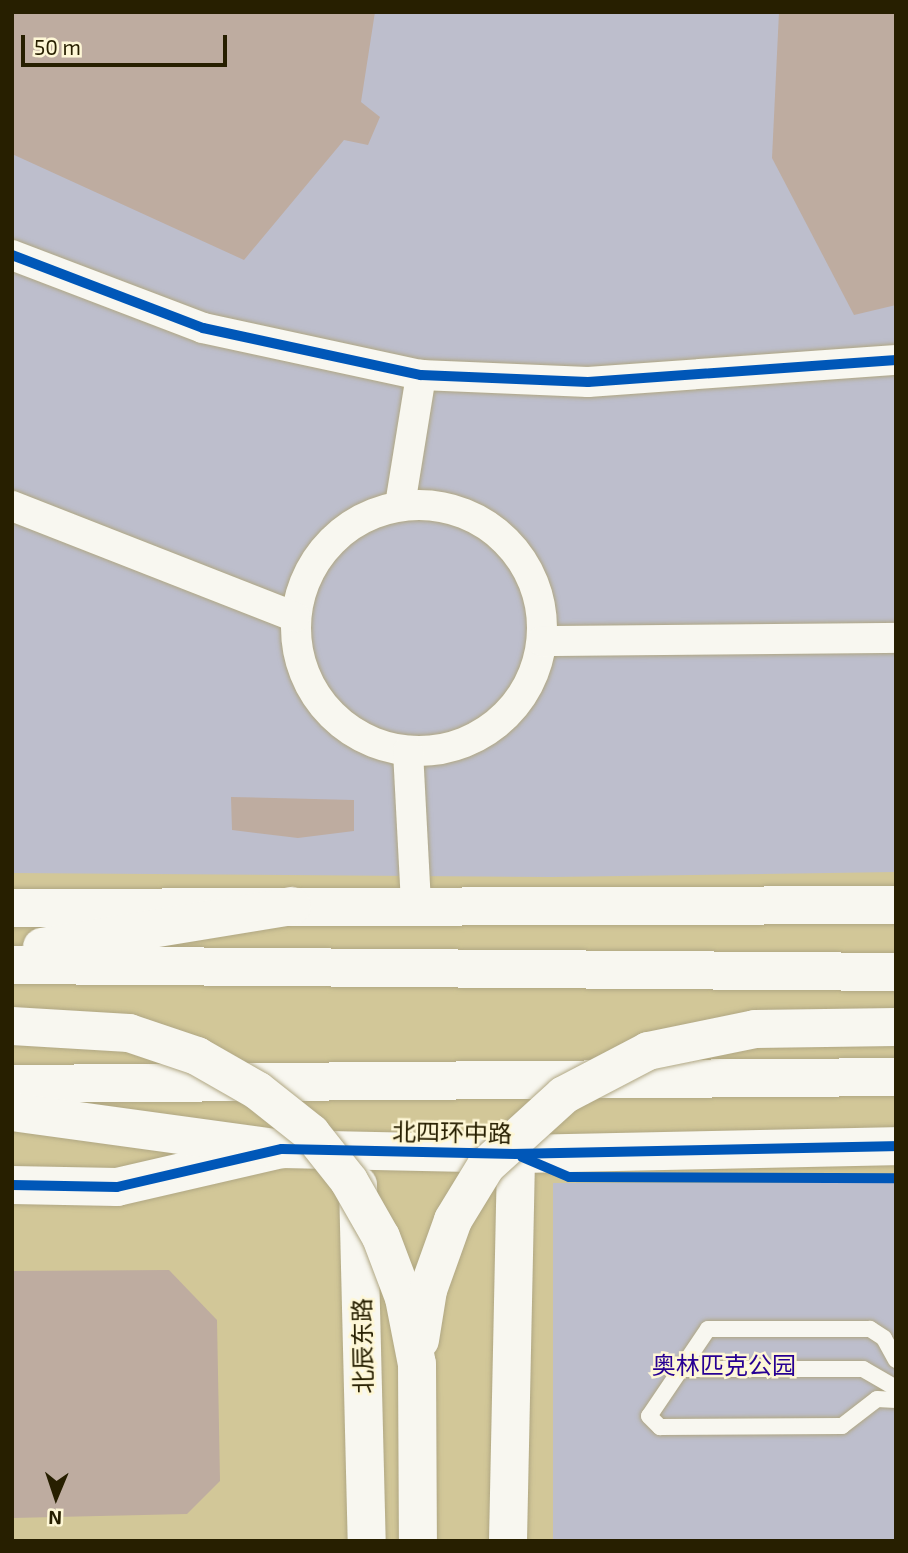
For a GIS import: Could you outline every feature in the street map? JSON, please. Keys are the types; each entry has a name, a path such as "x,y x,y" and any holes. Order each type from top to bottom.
{"main road":[{"path":"12,908 896,905"},
{"path":"12,952 292,906"},
{"path":"12,965 896,972"},
{"path":"12,1026 129,1033 197,1056 258,1091 311,1133 349,1181 381,1237 404,1298 417,1364"},
{"path":"418,1541 417,1364 428,1290 453,1220 486,1166 564,1095 648,1051 755,1029 896,1027"},
{"name":"北四环中路","path":"12,1084 896,1077"},
{"path":"12,1112 282,1149"},
{"name":"北四环中路","path":"12,1185 117,1187 282,1149 516,1154 896,1146"},
{"name":"北辰东路","path":"357,1152 367,1541"},
{"path":"508,1541 516,1154"}],"street":[{"path":"12,255 203,328 421,375 588,382 896,360"},
{"path":"400,505 421,375"},
{"path":"400,505 438,505 474,517 505,538 528,568 540,604 542,641 532,678 518,699 482,734 446,748 408,751 370,742 338,721 313,691 298,655 295,617 306,577 328,543 361,518 400,505"},
{"path":"12,506 295,617"},
{"path":"542,641 896,638"},
{"path":"408,751 416,906"}],"lane":[{"path":"896,1360 884,1338 870,1329 708,1329 677,1369 649,1416 660,1427 842,1426 877,1399 896,1400"},
{"path":"677,1369 863,1369 896,1388"}],"green space":[{"path":"12,12 896,12 896,872 552,877 12,873"},
{"name":"奥林匹克公园","path":"553,1183 896,1183 896,1541 553,1541"}],"building":[{"path":"12,12 375,12 361,102 380,117 368,145 344,140 244,260 12,154"},
{"path":"779,12 896,12 896,305 854,315 772,158"},
{"path":"231,797 354,800 354,831 298,838 232,830"},
{"path":"169,1270 217,1320 220,1481 187,1514 12,1518 12,1271"}],"cycle path":[{"path":"12,255 203,328 421,375 588,382 896,360"},
{"path":"12,1185 117,1187 282,1149 516,1154 896,1146"},
{"path":"522,1157 569,1177 896,1178"}]}
